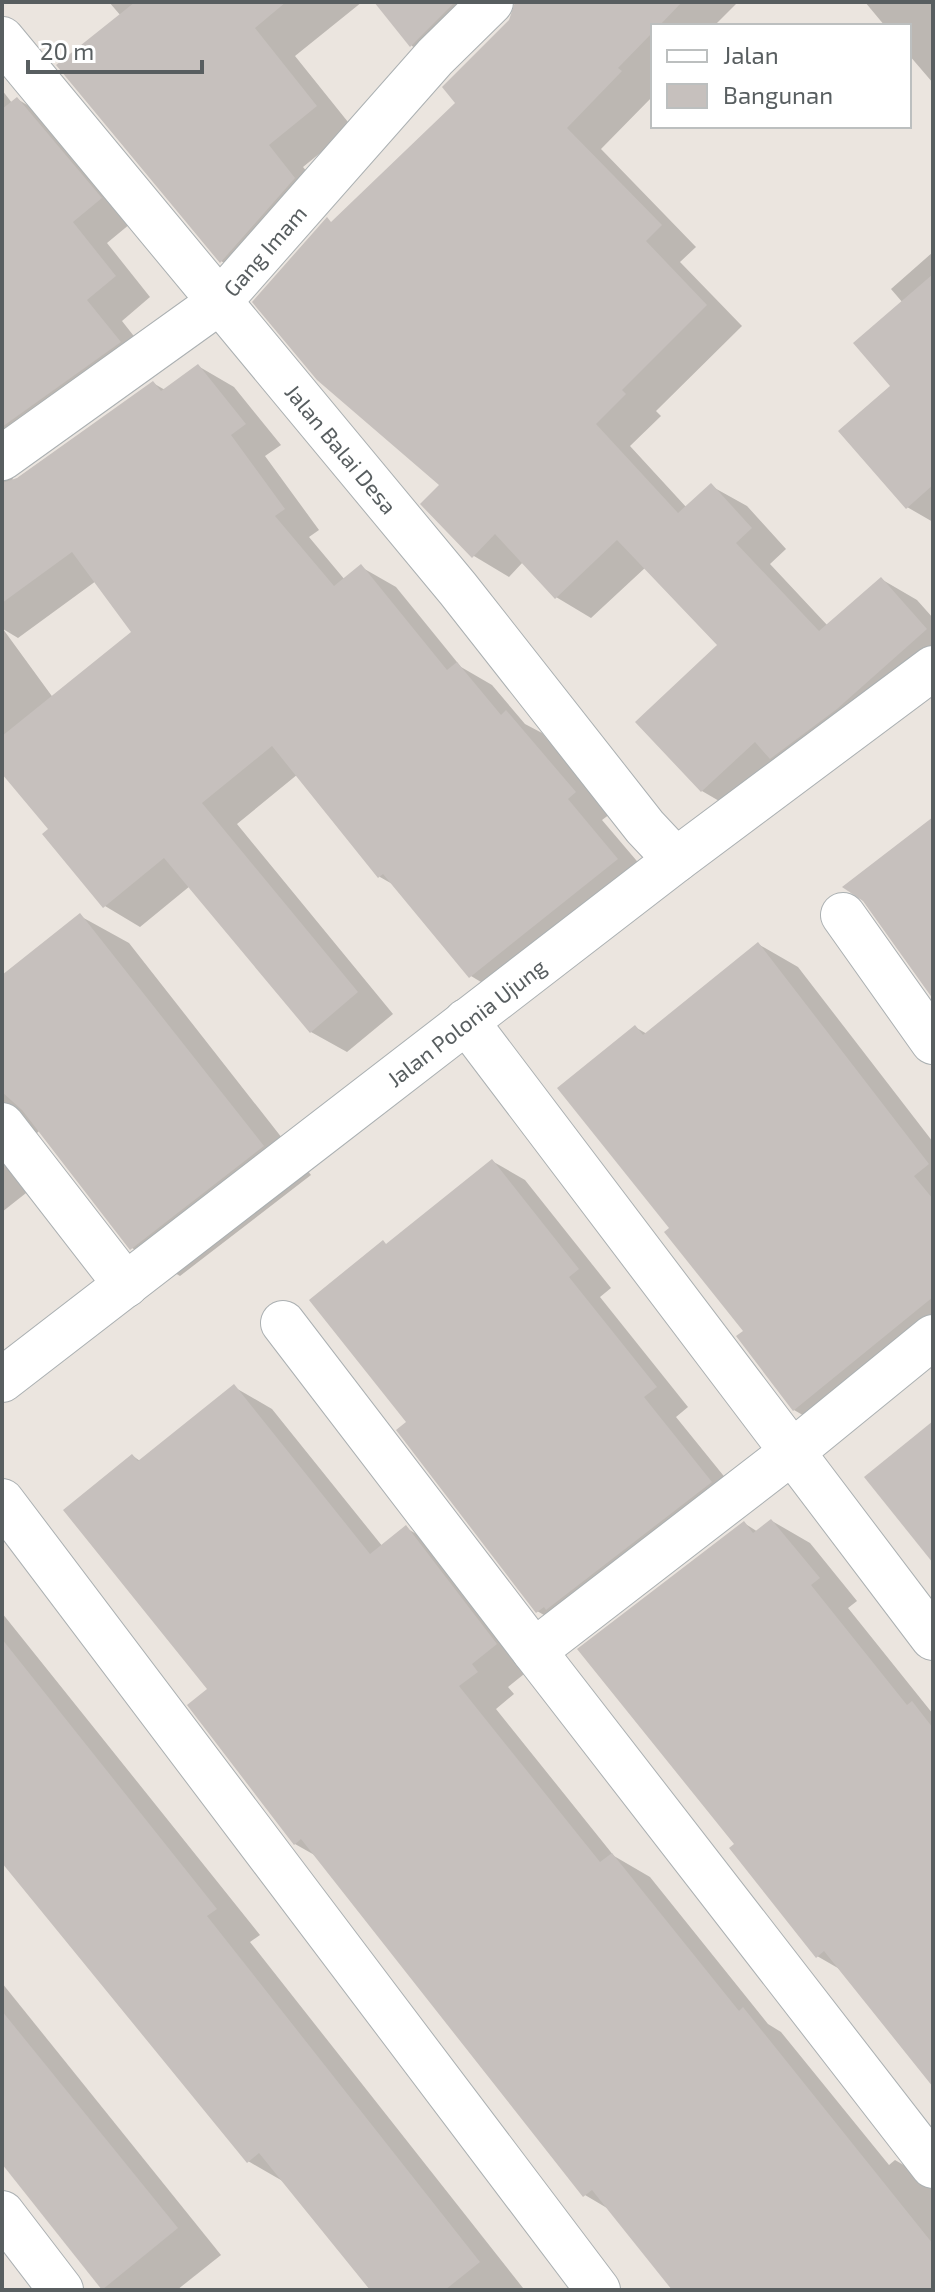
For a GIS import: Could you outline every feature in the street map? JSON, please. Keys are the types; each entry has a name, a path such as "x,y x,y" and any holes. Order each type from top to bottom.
{"street":[{"name":"Gang Imam","path":"2,458 218,303 435,57 491,2"},
{"name":"Jalan Balai Desa","path":"2,39 458,589 645,827 676,860"},
{"name":"Jalan Polonia Ujung","path":"2,1380 676,860 933,668"},
{"path":"843,915 933,1042"},
{"path":"466,1021 933,1638"},
{"path":"2,1125 126,1285"},
{"path":"283,1323 933,2166"},
{"path":"534,1651 792,1452 933,1337"},
{"path":"2,1501 598,2290"},
{"path":"2,2213 61,2290"}],"building":[{"path":"135,2 286,2 255,28 317,106 269,145 295,178 220,263 56,65"},
{"path":"374,2 455,2 410,47"},
{"path":"515,2 682,2 661,24 651,24 651,34 618,68 622,71 567,128 662,225 646,241 707,305 622,390 626,394 596,424 678,513 711,483 752,528 736,543 819,631 881,577 927,629 837,709 770,759 755,742 701,792 635,722 717,645 617,540 555,599 495,534 472,558 420,504 439,485 317,380 252,302 327,217 331,222 455,103 442,87 509,20"},
{"path":"17,97 102,198 73,222 116,276 87,300 121,342 2,427 2,109"},
{"path":"933,274 933,485 906,509 838,431 890,386 853,343"},
{"path":"198,364 246,424 231,435 285,509 275,516 334,586 361,564 447,670 457,662 501,715 506,710 576,792 568,799 618,859 469,978 383,874 378,878 272,746 202,803 358,992 310,1033 164,858 103,908 42,834 48,829 2,774 2,736 131,632 72,552 2,603 2,483 17,478 153,381 161,391"},
{"path":"933,817 933,999 863,901 842,887"},
{"path":"80,913 264,1146 130,1250 22,1110 2,1092 2,975"},
{"path":"758,942 929,1164 914,1176 933,1199 933,1297 793,1411 736,1336 743,1331 664,1232 669,1228 557,1088 635,1025 643,1035"},
{"path":"492,1159 579,1269 569,1277 657,1387 644,1397 712,1482 546,1610 544,1607 536,1613 396,1430 406,1422 309,1300 383,1240 386,1244"},
{"path":"234,1384 370,1554 406,1525 497,1644 472,1664 478,1672 459,1686 600,1862 612,1853 739,2011 743,2007 933,2244 933,2290 672,2290 592,2190 583,2197 301,1839 294,1845 187,1705 207,1689 63,1510 132,1454 138,1461"},
{"path":"933,1421 933,1563 864,1477"},
{"path":"771,1519 820,1578 811,1585 907,1705 912,1701 933,1728 933,2087 824,1951 816,1958 729,1848 734,1844 577,1649 744,1521 753,1533"},
{"path":"2,1639 217,1909 207,1916 480,2262 445,2290 370,2290 259,2153 247,2163 2,1863"},
{"path":"2,2011 178,2228 102,2290 2,2164"}]}
